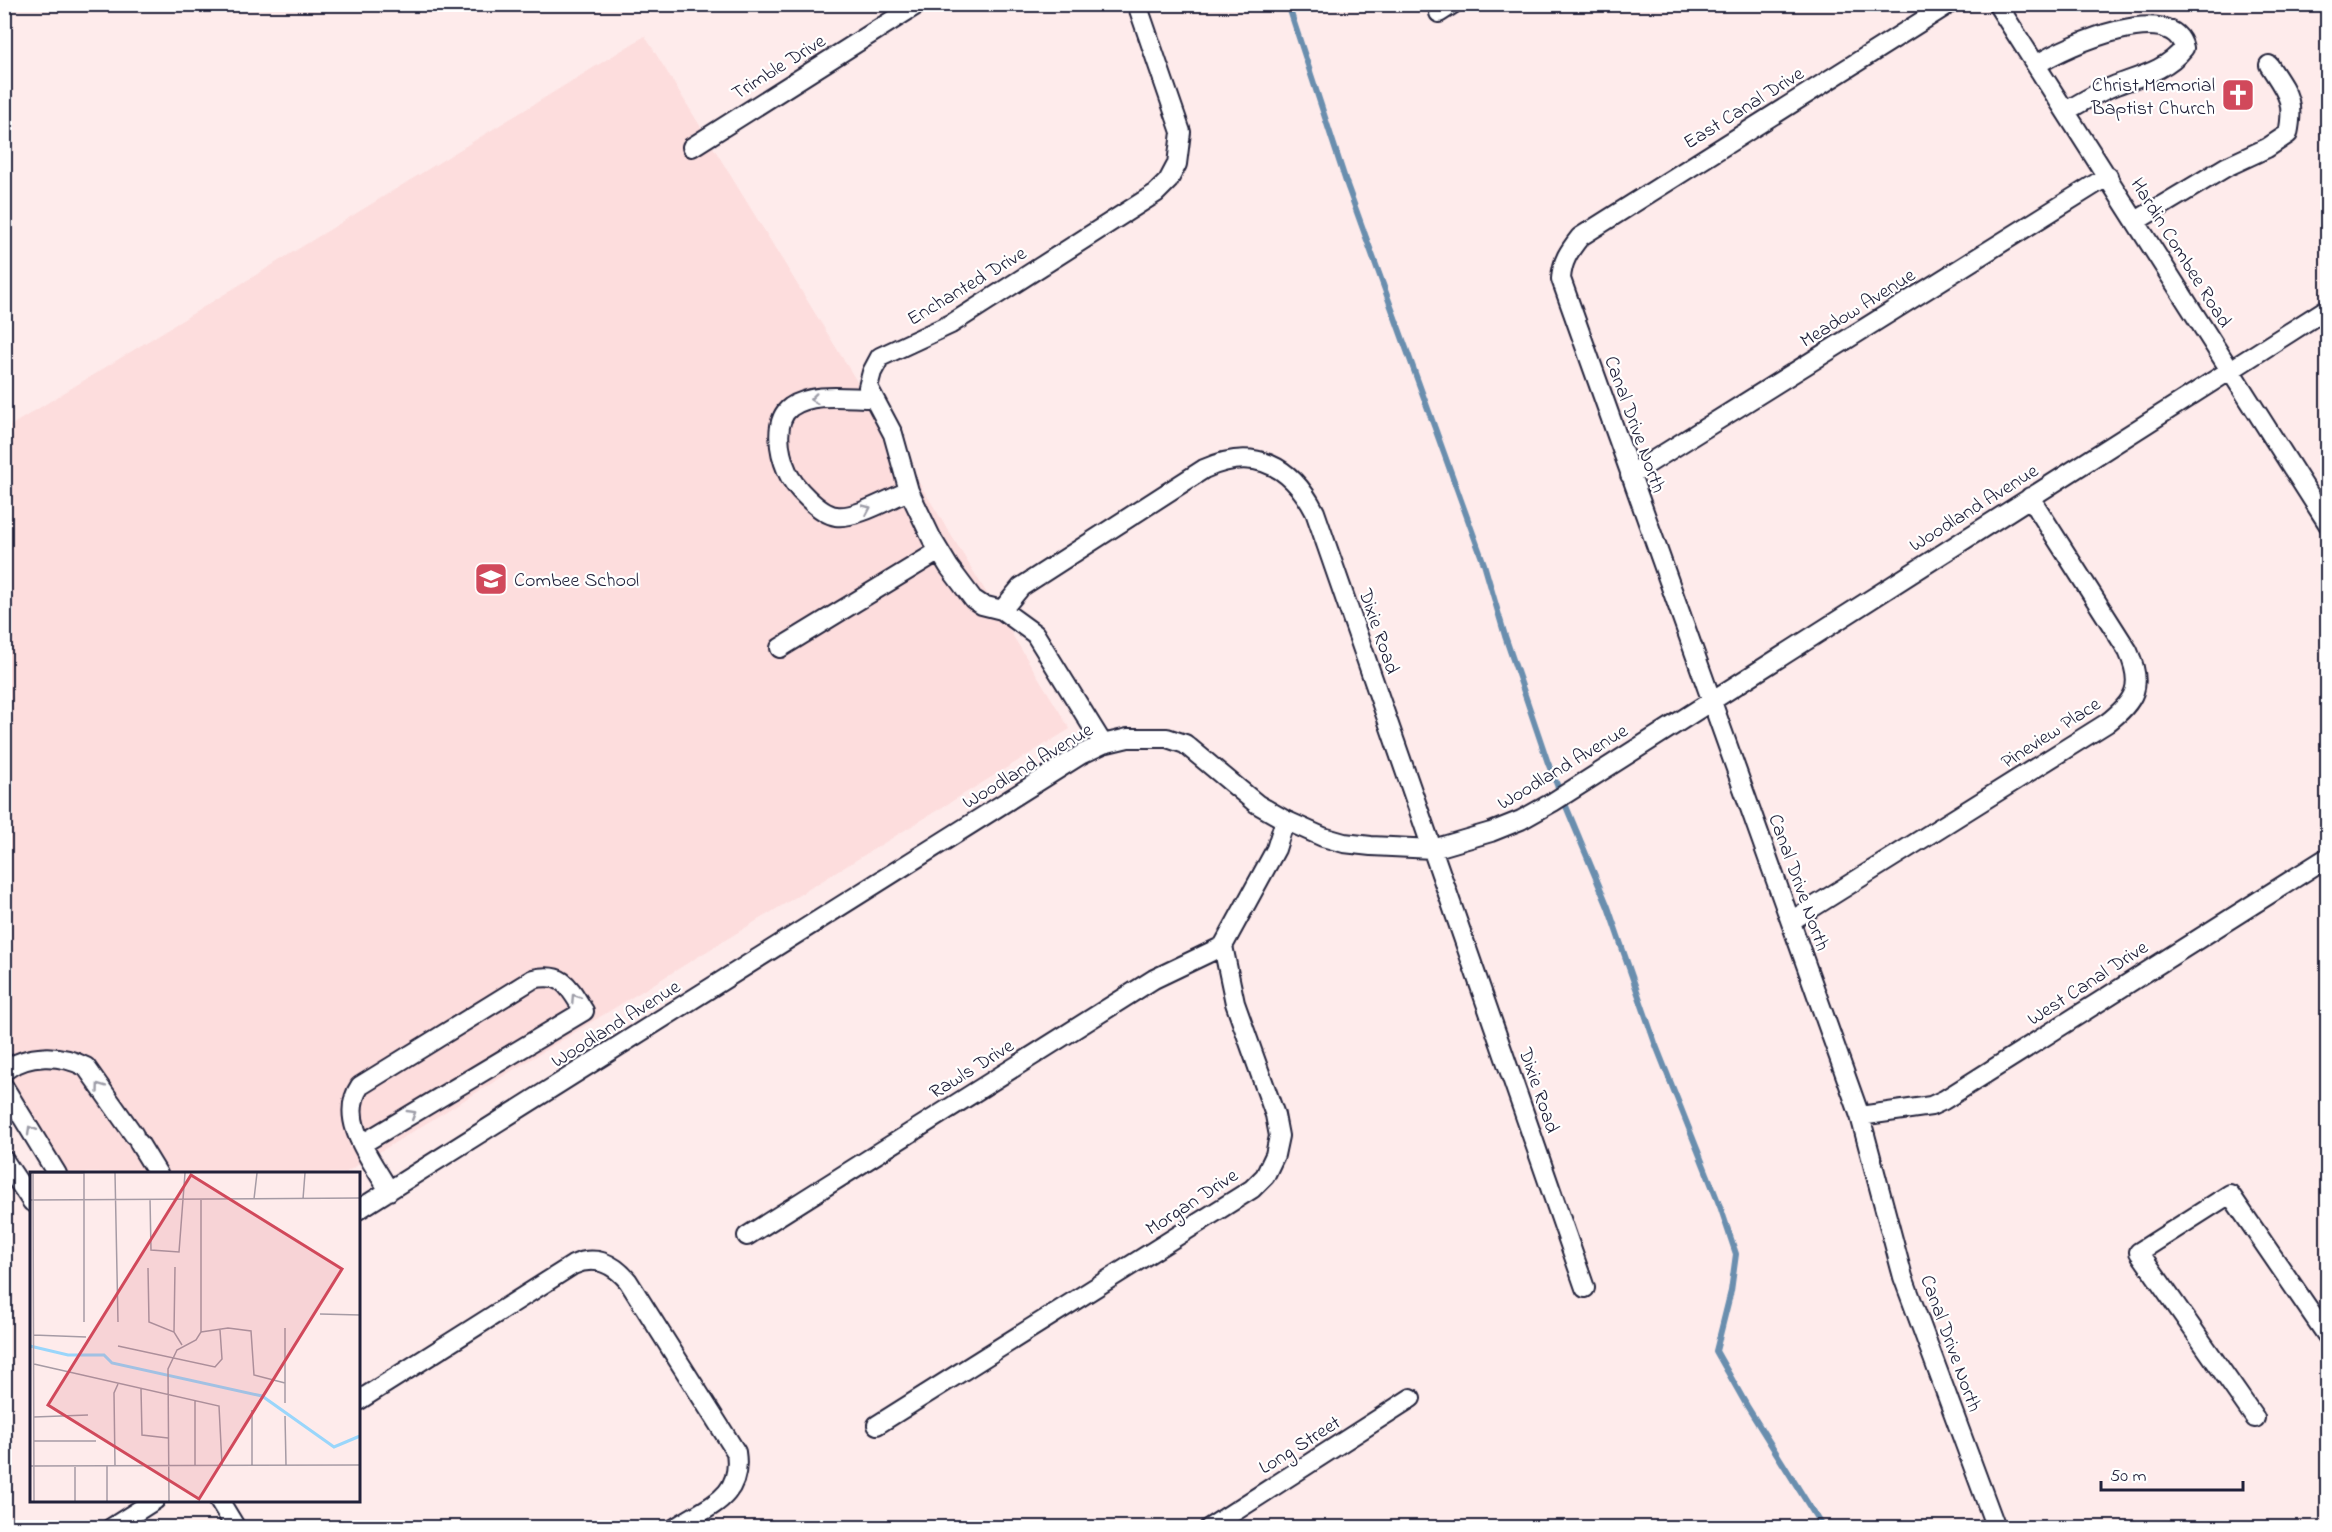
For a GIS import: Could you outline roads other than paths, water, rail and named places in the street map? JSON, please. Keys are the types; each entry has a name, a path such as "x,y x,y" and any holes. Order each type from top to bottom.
{"street":[{"name":"Trimble Drive","path":"692,147 918,4"},
{"name":"Enchanted Drive","path":"872,398 868,387 872,372 880,357 951,324 1156,193 1168,181 1177,164 1181,132 1137,4"},
{"name":"East Canal Drive","path":"1567,254 1580,237 1949,4"},
{"name":"Hardin Combee Road","path":"1997,4 2328,525"},
{"path":"2036,65 2111,19 2130,11 2151,9 2164,13 2182,34 2184,48 2175,59 2142,76 2093,95 2066,111"},
{"path":"2136,221 2226,167 2267,148 2288,134 2292,113 2288,93 2269,65"},
{"name":"Meadow Avenue","path":"1630,475 2108,176"},
{"name":"Canal Drive North","path":"1567,254 1561,265 1560,279 1860,1116 1903,1277 1996,1527"},
{"name":"Woodland Avenue","path":"360,1209 1082,754 1103,744 1128,738 1167,738 1185,744 1257,804 1285,820 1323,837 1344,843 1433,849 1491,832 1521,820 2328,308"},
{"path":"909,491 855,514 838,517 824,513 787,473 779,434 783,415 790,408 805,400 872,398 893,434 909,491 939,551 973,599 982,605 1002,610 1035,634 1103,744"},
{"name":"Dixie Road","path":"1002,610 1021,587 1218,462 1241,459 1277,468 1293,478 1305,493 1315,512 1585,1287"},
{"name":"Pineview Place","path":"1791,921 2107,723 2127,707 2133,695 2136,680 2134,663 2030,497"},
{"path":"780,648 939,551"},
{"path":"1223,946 1276,849 1285,820"},
{"name":"West Canal Drive","path":"1860,1116 1931,1106 1944,1100 2328,857"},
{"name":"Rawls Drive","path":"747,1236 1154,979 1223,946"},
{"name":"Morgan Drive","path":"877,1425 1252,1189 1265,1176 1275,1155 1279,1136 1275,1115 1235,1003 1223,946"},
{"path":"362,1144 584,1011 574,995 563,981 555,977 533,979 360,1086 353,1096 354,1126 362,1144 389,1191"},
{"path":"4,1071 16,1062 27,1059 56,1058 77,1062 86,1067 157,1172"},
{"path":"4,1087 56,1172"},
{"path":"4,1160 30,1200"},
{"path":"2255,1418 2139,1252 2230,1194 2328,1337"},
{"path":"360,1400 541,1284 583,1260 598,1260 617,1268 628,1281 736,1452 739,1469 734,1484 725,1496 675,1527"},
{"name":"Long Street","path":"1209,1527 1412,1398"},
{"path":"111,1527 152,1502"},
{"path":"220,1502 236,1527"}],"waterway":[{"path":"1288,4 1346,182 1484,564 1505,636 1548,763 1608,907 1655,1043 1721,1209 1736,1254 1731,1291 1716,1351 1747,1406 1823,1528"}],"place":[{"name":"Christ Memorial Baptist Church","path":"2238,95"},
{"name":"Combee School","path":"491,579"}]}
